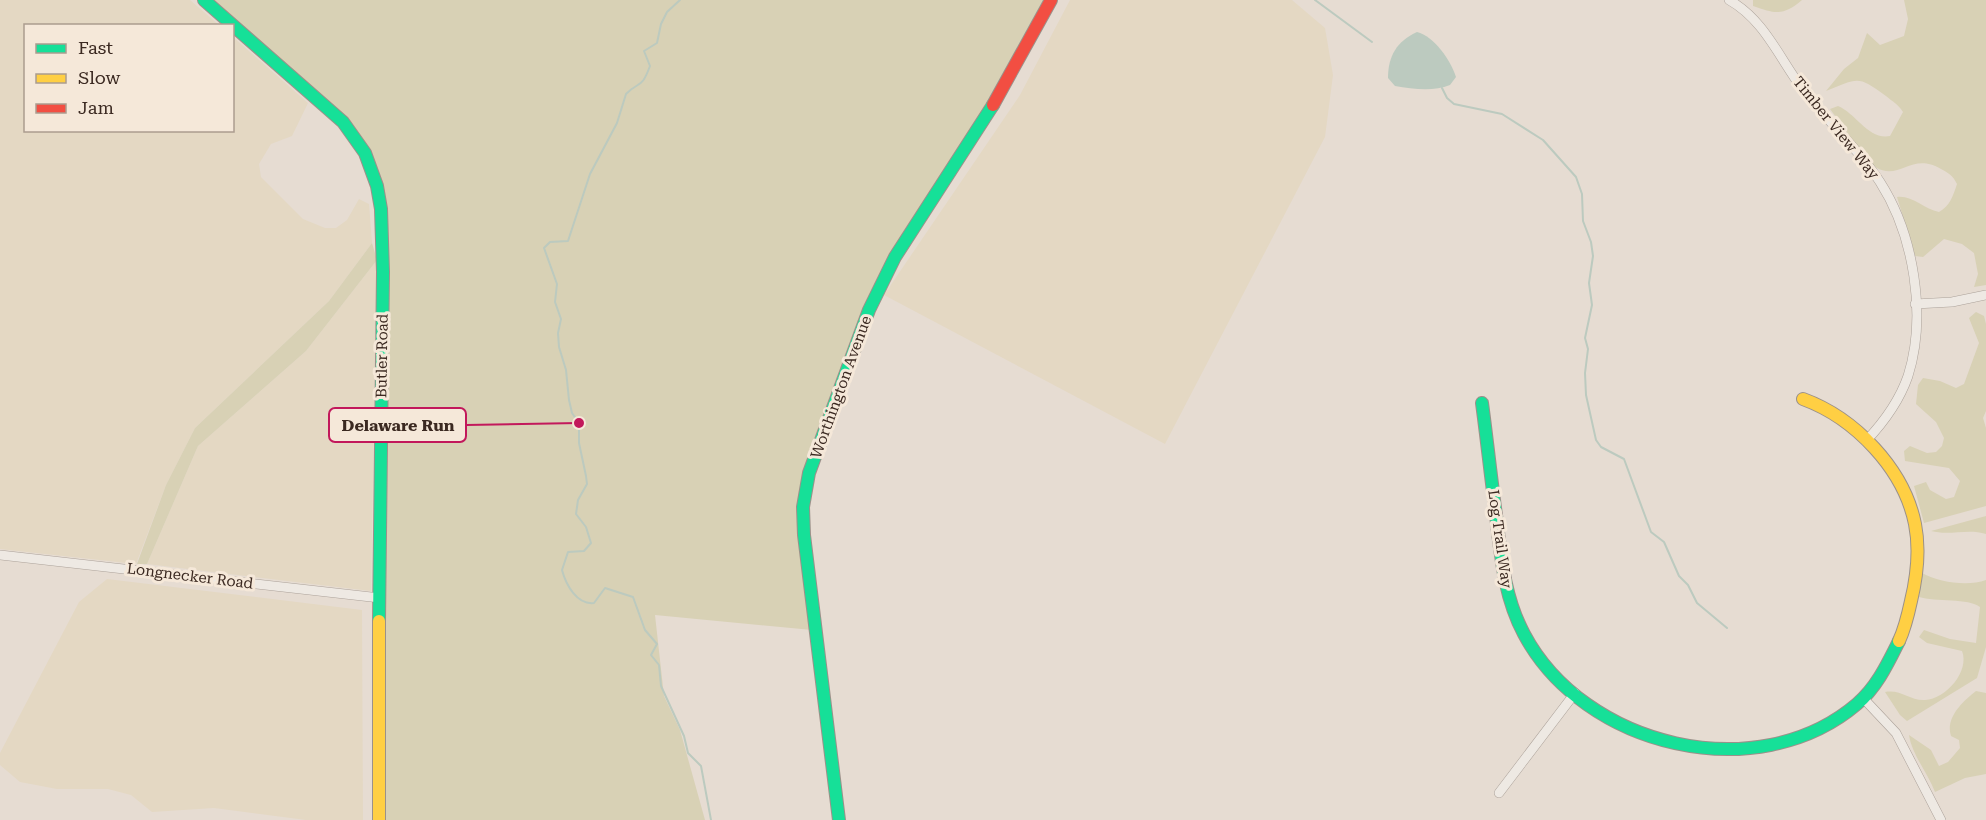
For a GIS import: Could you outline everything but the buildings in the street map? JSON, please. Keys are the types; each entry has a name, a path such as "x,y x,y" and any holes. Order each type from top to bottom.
{"main road":[{"name":"Butler Road","path":"204,0 231,24"},
{"name":"Worthington Avenue","path":"839,820 804,535 804,507 809,472 869,310 886,274 992,107 1051,0"},
{"name":"Butler Road","path":"234,26 343,122 365,153 377,186 381,209 383,272 379,820"},
{"name":"Log Trail Way","path":"1482,403 1502,562 1510,603 1520,627 1538,656 1575,693 1608,719 1641,735 1677,743 1744,749 1773,747 1807,737 1840,719 1864,699 1890,665 1903,640 1913,598 1919,549 1915,515 1906,494 1893,471 1866,441 1833,411 1803,399"}],"street":[{"name":"Timber View Way","path":"1729,0 1745,10 1762,28 1805,93 1849,142 1880,183 1905,238 1912,270 1915,304 1914,345 1907,377 1891,412 1866,441"},
{"path":"1915,304 1952,302 1986,295"},
{"name":"Longnecker Road","path":"0,555 380,598"},
{"path":"1499,793 1575,693"},
{"path":"1864,699 1899,739 1941,820"}],"shaded area":[{"path":"0,0 190,0 218,24 24,24 24,132 234,132 234,38 308,103 292,136 271,144 259,164 261,177 303,219 325,228 336,228 347,220 359,199 369,204 372,243 329,301 195,428 166,485 136,564 0,549"},
{"path":"207,0 1047,0 1002,82 877,290 805,486 812,630 655,615 664,696 680,730 705,820 383,820 386,229 361,139"},
{"path":"1070,0 1292,0 1325,28 1333,75 1325,137 1165,444 884,295 1020,95"},
{"path":"1753,0 1802,0 1790,9 1774,12 1753,6"},
{"path":"1904,0 1986,0 1986,285 1974,287 1978,274 1974,253 1962,244 1944,239 1923,257 1915,256 1897,197 1908,198 1939,212 1948,204 1957,184 1949,173 1931,164 1922,163 1892,171 1884,171 1875,167 1830,109 1838,106 1875,134 1890,136 1903,112 1876,89 1863,82 1852,81 1826,91 1844,69 1858,58 1867,33 1880,45 1904,36 1908,19"},
{"path":"1417,32 1430,38 1446,57 1456,77 1450,85 1430,89 1409,88 1395,86 1388,78 1388,70 1395,50 1404,40"},
{"path":"372,243 377,260 306,351 198,446 147,564 137,564 166,485 195,428 329,301"},
{"path":"377,260 371,591 147,564 198,446 306,351"},
{"path":"1976,312 1984,316 1986,324 1986,411 1983,418 1986,428 1986,506 1924,523 1914,486 1926,482 1930,490 1946,499 1954,497 1960,481 1949,468 1905,461 1904,451 1910,446 1927,453 1936,452 1942,446 1944,438 1936,422 1916,404 1918,385 1923,378 1940,381 1956,388 1964,384 1979,343 1969,318"},
{"path":"1986,516 1986,534 1931,531"},
{"path":"1922,573 1936,579 1953,582 1970,583 1986,580 1986,647 1977,678 1907,721 1900,715 1885,692 1896,692 1920,700 1933,698 1941,695 1954,683 1963,667 1962,651 1927,643 1919,637 1924,630 1950,639 1976,643 1980,607 1968,602 1919,597"},
{"path":"107,579 362,610 363,820 306,820 214,808 152,812 131,795 108,789 57,789 20,782 0,765 0,753 79,602"},
{"path":"1976,691 1986,693 1986,774 1965,778 1935,792 1913,750 1909,735 1931,750 1939,766 1948,762 1960,748 1959,740 1951,736 1953,716 1956,710"}],"waterway":[{"path":"680,0 667,12 661,24 657,43 644,51 650,66 647,74 642,82 626,94 617,123 590,174 568,241 550,242 544,248 557,284 555,302 561,319 558,333 559,347 566,370 572,413 579,423 579,443 587,484 578,500 576,514 586,527 591,543 584,551 568,552 562,570 569,588 582,601 594,603 605,588 633,597 645,630 657,644 651,655 659,665 661,686 684,736 688,753 701,766 711,820"},
{"path":"1315,0 1372,42"},
{"path":"1442,88 1447,98 1454,104 1502,114 1543,140 1576,177 1582,194 1583,221 1591,242 1593,256 1589,283 1592,305 1585,338 1588,349 1585,373 1586,395 1596,440 1601,447 1624,459 1651,532 1664,542 1679,576 1688,585 1697,603 1727,628"}],"traffic: fast":[{"path":"204,0 231,24"},
{"path":"234,26 343,122 365,153 377,186 381,209 383,272 379,621"},
{"path":"839,820 804,535 803,507 809,473 869,310 895,257 993,105"},
{"path":"1482,403 1502,561 1512,606 1524,634 1551,673 1587,705 1629,728 1676,743 1724,749 1771,745 1816,730 1857,704 1876,682 1899,641"}],"traffic: slow":[{"path":"1803,399 1841,419 1858,432 1888,465 1909,504 1917,533 1917,562 1909,611 1899,641"},
{"path":"379,621 379,820"}],"traffic: jam":[{"path":"993,105 1051,0"}],"place":[{"name":"Delaware Run","path":"579,423"}]}
